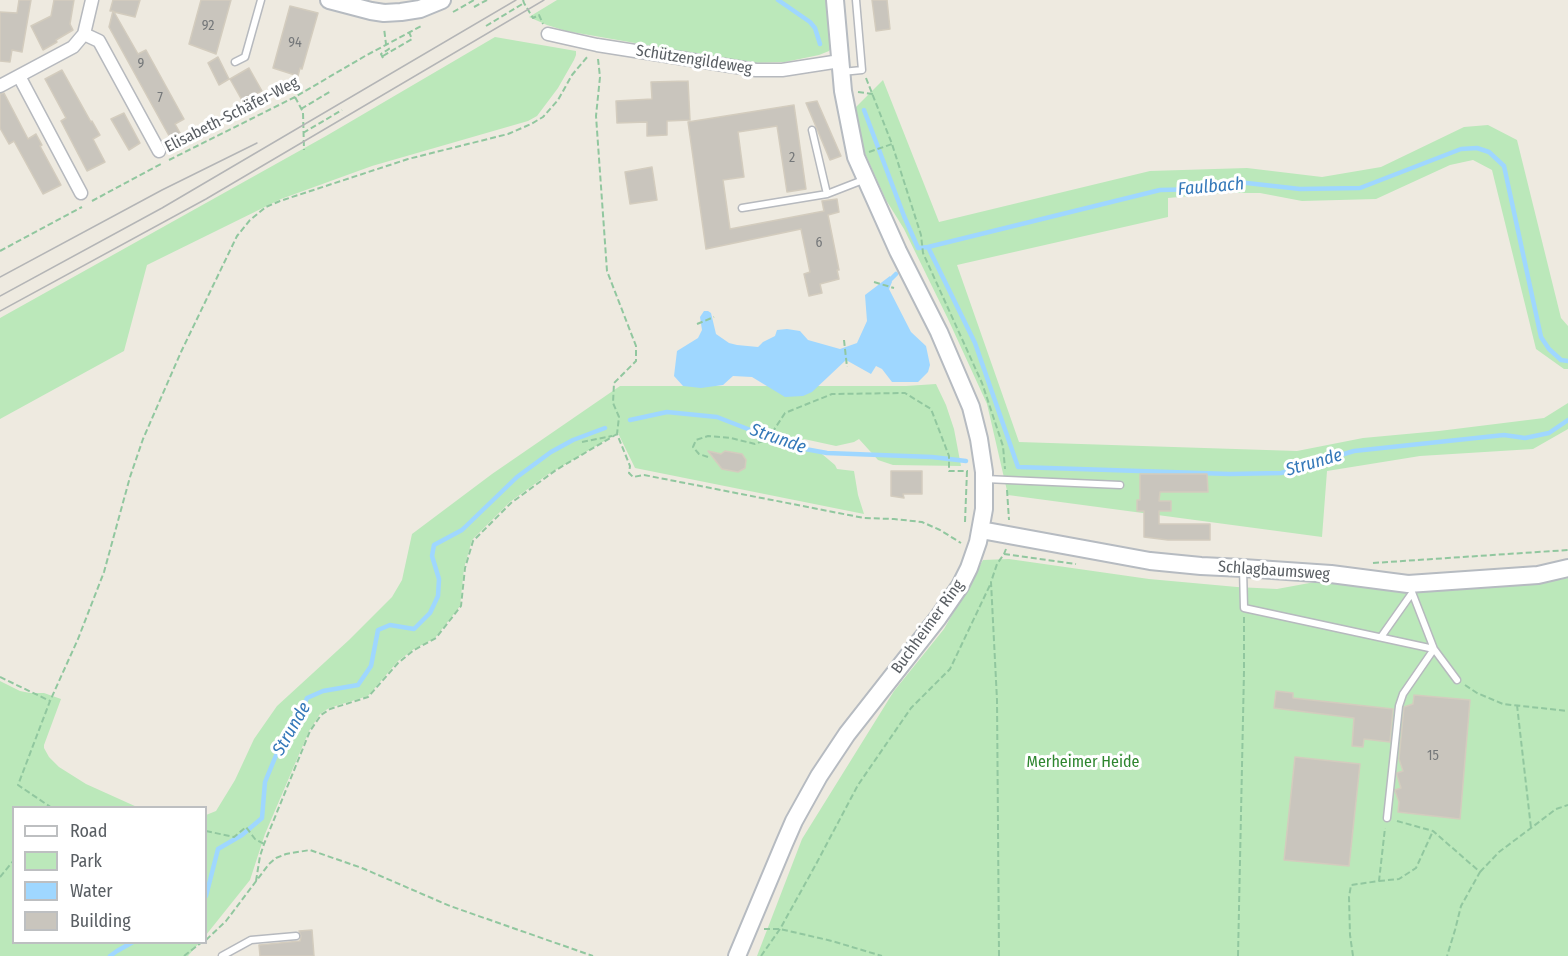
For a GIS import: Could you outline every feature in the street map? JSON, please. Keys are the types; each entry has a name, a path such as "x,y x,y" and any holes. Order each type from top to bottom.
{"main road":[{"path":"329,0 384,13 447,6"},
{"name":"Buchheimer Ring","path":"737,956 794,821 814,783 847,734 951,601 969,568 981,530 984,509 984,479 979,439 970,407 939,332 898,251 856,156 843,91 835,0"},
{"name":"Schlagbaumsweg","path":"981,530 1150,561 1331,574 1410,588 1538,575 1568,568"}],"street":[{"path":"0,87 73,47 84,34 92,0"},
{"path":"84,34 99,41 159,151"},
{"name":"Schützengildeweg","path":"548,34 597,45 756,70 841,67"},
{"path":"19,76 81,193"}],"lane":[{"path":"235,63 245,57 261,0"},
{"path":"841,67 862,70 855,0"},
{"path":"812,130 827,194"},
{"path":"742,208 827,194 867,178"},
{"path":"984,479 1120,485"},
{"path":"1243,568 1244,608 1434,649"},
{"path":"1380,638 1410,588"},
{"path":"1410,588 1434,649 1457,680"},
{"path":"1386,818 1399,706 1403,694 1434,649"},
{"path":"222,956 251,940 296,936"}],"path":[{"path":"447,6 474,0"},
{"path":"474,7 487,0"},
{"path":"486,26 523,2 532,18 539,15 548,34"},
{"name":"Elisabeth-Schäfer-Weg","path":"0,251 165,162 295,97 409,32 422,10"},
{"path":"384,13 384,30 389,49 381,54 383,57 412,39 409,32"},
{"path":"256,881 264,844 310,731 321,715 330,709 368,697 398,663 414,650 436,638 461,606 465,568 473,541 511,503 556,470 616,435 619,417 614,403 614,383 636,361 636,346 607,271 596,116 600,78 597,45"},
{"path":"50,806 18,785 104,572 143,439 181,352 237,236 250,220 267,207 280,201 408,159 508,134 531,124 543,117 558,100 572,75 597,45"},
{"path":"862,70 892,144 921,235 923,253"},
{"path":"301,109 331,91"},
{"path":"295,97 303,112 304,150"},
{"path":"303,134 342,110"},
{"path":"867,153 892,144"},
{"path":"874,282 894,288"},
{"path":"698,324 714,317"},
{"path":"844,340 847,367"},
{"path":"708,457 699,454 693,447 696,440 708,436 731,438 755,444 768,439 785,413 832,394 905,393 931,409 949,456 949,471 962,471"},
{"path":"582,442 616,435"},
{"path":"616,435 630,466 629,473 633,477 644,475 864,518 922,522 962,544"},
{"path":"964,512 967,471"},
{"path":"1370,563 1568,550"},
{"path":"761,956 780,929 858,785 911,708 950,669 991,582 997,564"},
{"path":"991,582 997,700 999,956"},
{"path":"1238,956 1244,608"},
{"path":"0,677 50,701"},
{"path":"1457,680 1477,693 1503,704 1568,711"},
{"path":"1517,705 1531,828"},
{"path":"1447,956 1461,906 1480,872 1498,852 1557,809 1568,806"},
{"path":"1379,880 1386,818 1433,831 1480,872"},
{"path":"207,831 234,837 246,827 255,839 264,844"},
{"path":"1353,956 1349,926 1351,885 1399,879 1416,868 1433,831"},
{"path":"207,938 226,921 276,858 310,850 351,864 450,906 593,956"},
{"path":"0,877 12,862"},
{"path":"748,928 780,929 882,956"},
{"path":"186,956 200,944"}],"green space":[{"path":"557,0 829,0 831,48 819,55 785,62 750,63 566,31 529,17"},
{"path":"495,37 576,51 574,60 558,88 537,116 528,121 372,166 281,199 147,265 124,351 0,419 0,318 326,136"},
{"path":"883,80 939,222 1150,171 1247,168 1322,177 1381,167 1464,127 1488,125 1517,140 1561,318 1568,326 1568,369 1564,369 1536,349 1492,170 1473,160 1450,165 1376,199 1302,201 1260,193 1223,193 1168,198 1168,217 957,265 1019,442 1297,451 1363,438 1544,418 1568,403 1568,429 1533,449 1420,456 1327,471 1322,537 1008,495 987,404 948,319 904,229 886,200 859,140 855,108"},
{"path":"936,384 954,429 961,466 893,465 878,460 859,439 836,446 804,439 802,441 803,448 822,454 837,469 854,471 864,514 635,468 618,433 547,475 510,502 472,540 464,568 460,606 435,638 398,661 368,696 329,708 320,714 309,731 265,834 250,880 207,934 207,815 216,811 235,780 254,739 277,706 392,597 402,580 412,534 492,474 620,386 906,386"},
{"name":"Merheimer Heide","path":"1009,559 1149,579 1277,589 1331,579 1536,584 1568,578 1568,956 757,956 802,839 894,691 944,629 983,560"},
{"path":"0,681 20,691 44,693 61,699 44,745 49,757 59,767 86,784 135,806 12,806 12,944 198,944 188,956 0,956"}],"water":[{"path":"890,276 892,282 889,289 911,332 926,346 930,365 928,372 918,382 892,382 882,369 876,366 871,374 846,360 812,392 803,396 785,397 752,377 733,376 723,385 701,388 683,386 674,376 677,351 698,338 702,330 700,317 704,311 711,313 716,334 729,343 737,345 758,347 775,336 777,330 787,329 800,331 808,340 840,349 857,343 867,321 865,295"}],"building":[{"path":"19,0 31,0 22,52 12,50 10,62 0,61 0,12 17,13"},
{"path":"54,0 74,0 70,24 73,30 43,50 31,26 51,16"},
{"path":"113,0 140,0 135,17 114,12 138,54 146,50 184,119 175,124 183,138 173,143 109,27"},
{"path":"201,0 231,0 216,54 189,44"},
{"path":"872,0 887,0 890,29 876,31"},
{"path":"290,6 318,13 298,76 273,68"},
{"path":"218,57 229,79 219,85 208,63"},
{"path":"249,68 262,91 243,102 230,79"},
{"path":"62,70 100,135 93,139 105,162 87,171 61,121 66,118 45,79"},
{"path":"688,81 690,120 667,121 667,135 647,136 647,122 617,123 616,101 652,99 651,82"},
{"path":"4,93 28,139 36,134 61,185 43,194 14,141 9,144 0,128 0,94"},
{"path":"817,101 841,156 830,160 806,103"},
{"path":"794,105 806,189 787,192 777,126 738,132 744,177 723,180 730,229 824,211 822,201 837,199 839,212 828,215 839,279 820,284 822,293 809,296 804,274 810,272 801,229 706,249 688,122"},
{"path":"124,113 140,143 129,150 111,119"},
{"path":"652,167 657,200 630,204 625,172"},
{"path":"708,451 721,454 725,451 742,454 746,460 745,468 738,472 722,469"},
{"path":"891,471 922,471 922,494 903,494 904,498 891,496"},
{"path":"1140,474 1207,474 1208,492 1160,492 1159,501 1171,501 1171,511 1159,511 1159,524 1210,524 1210,540 1168,540 1144,537 1144,511 1137,511 1137,500 1140,500"},
{"path":"1276,691 1293,693 1293,698 1393,709 1390,742 1364,739 1363,747 1352,746 1354,718 1274,708"},
{"path":"1414,695 1470,700 1460,819 1398,812 1399,802 1395,790 1401,788 1397,773 1403,771 1399,759 1404,707 1413,704"},
{"path":"1295,757 1360,764 1349,866 1284,860"},
{"path":"312,930 314,956 260,956 259,945 300,941 299,931"}],"waterway":[{"name":"Faulbach","path":"778,0 810,22 815,28 820,44"},
{"name":"Faulbach","path":"864,110 918,248 1160,190 1204,189 1238,182 1300,189 1360,188 1461,149 1477,148 1489,152 1504,166 1541,337 1549,349 1561,360 1568,361"},
{"name":"Strunde","path":"928,247 975,343 1018,467 1230,474 1281,473 1354,451 1504,435 1525,438 1549,433 1568,420"},
{"path":"891,279 896,274"},
{"name":"Strunde","path":"630,420 667,412 717,417 794,447 827,453 932,457 966,461"},
{"name":"Strunde","path":"207,892 218,849 242,835 262,818 265,782 277,753 291,736 307,698 323,691 358,685 371,666 378,630 390,625 414,629 430,613 438,596 439,579 432,556 434,545 462,530 517,477 551,452 573,440 605,428"},
{"name":"Strunde","path":"110,956 129,944"}],"tram line":[{"path":"0,296 162,208 516,0"},
{"path":"0,311 206,199 544,0"},
{"path":"0,277 162,190 257,143"}]}
